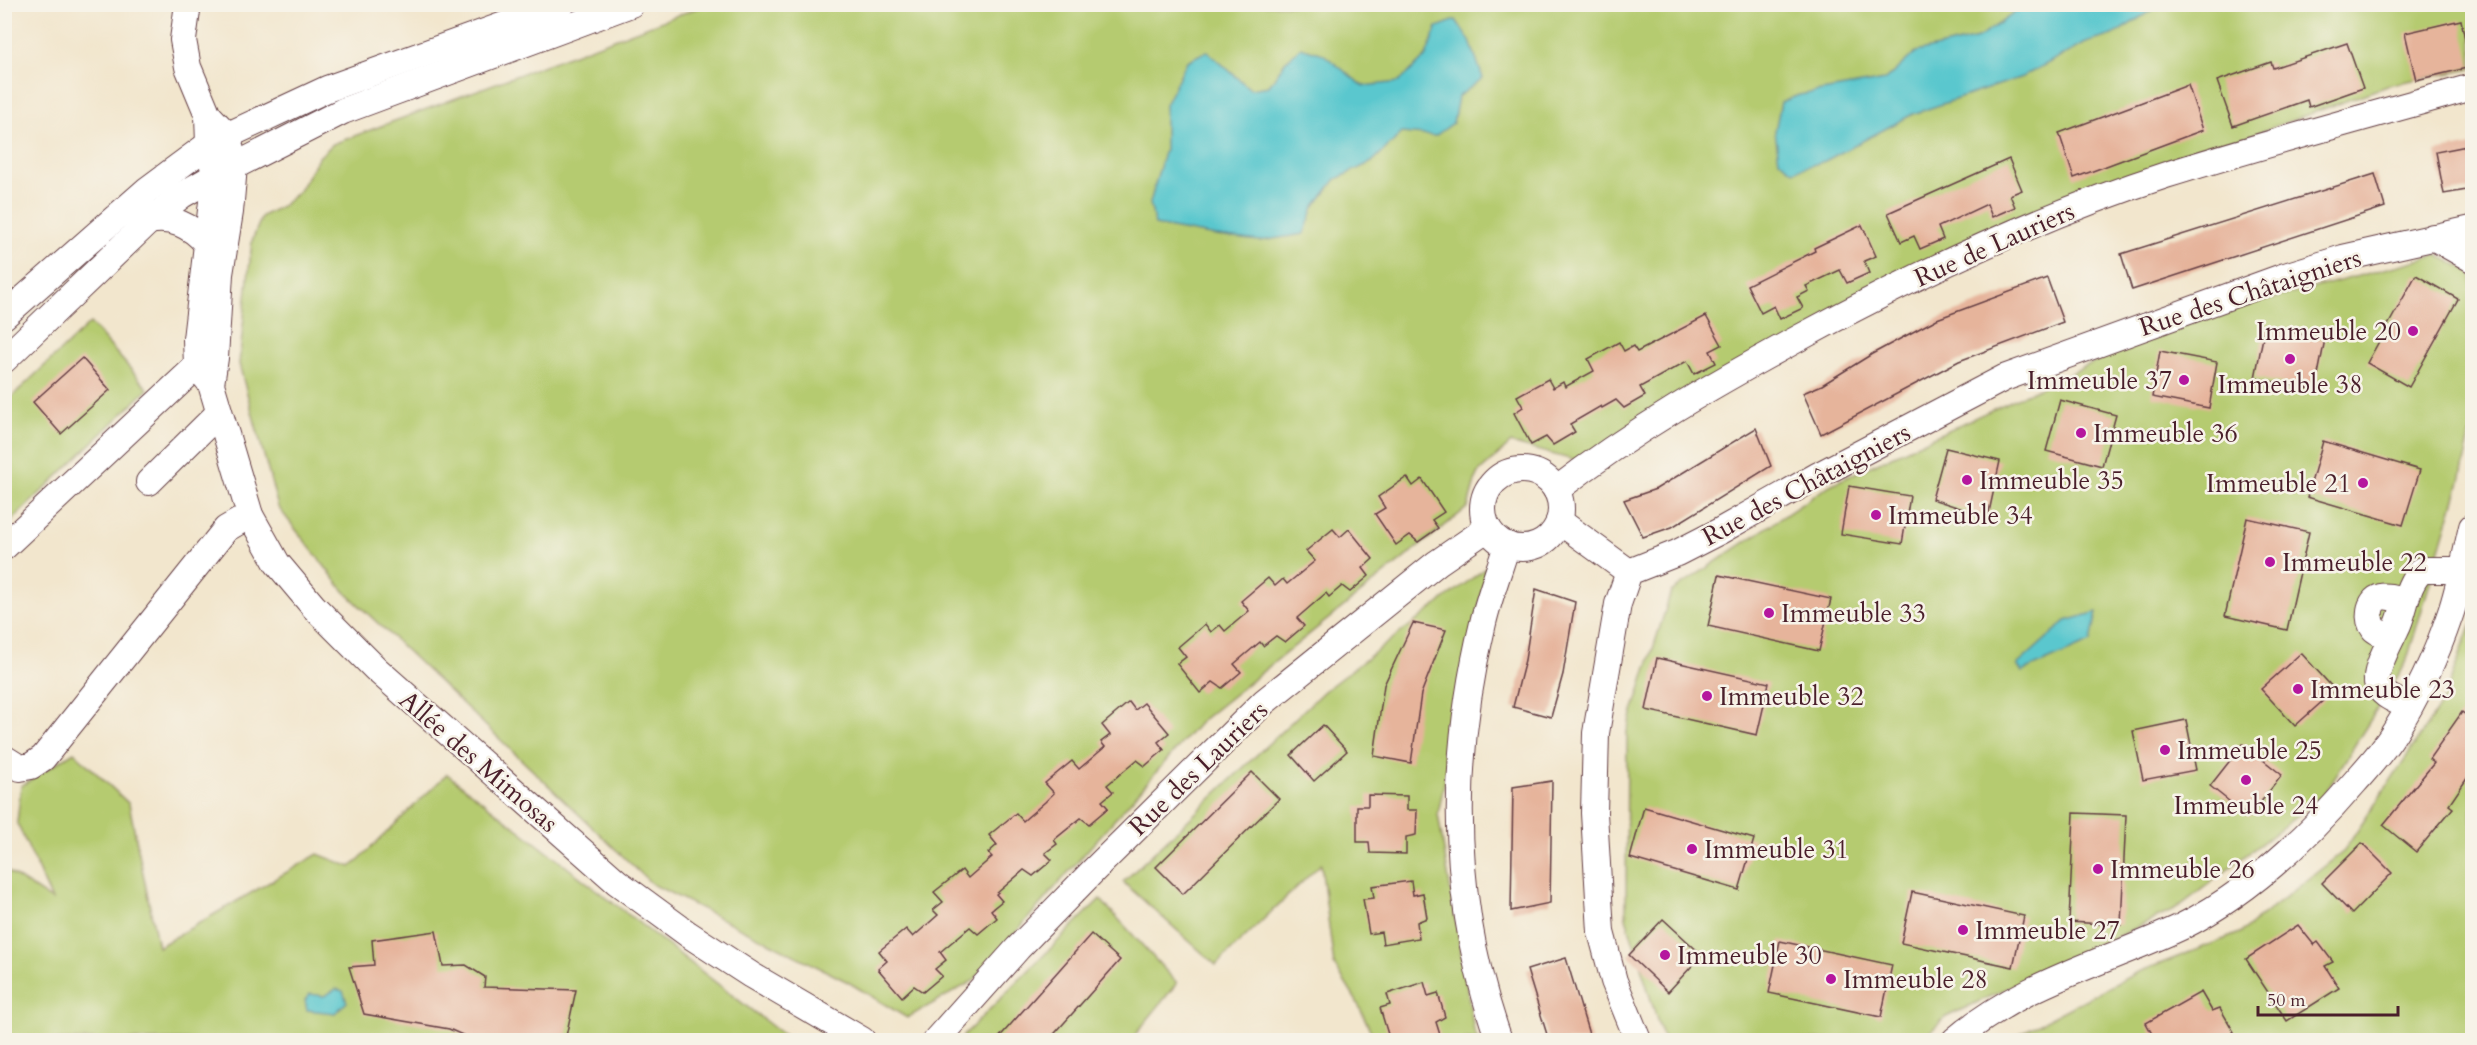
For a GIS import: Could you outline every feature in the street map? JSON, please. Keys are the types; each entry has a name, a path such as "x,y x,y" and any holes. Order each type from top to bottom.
{"street":[{"path":"188,4 183,40 188,68 219,140 224,171"},
{"path":"4,316 147,190 219,140 327,89 562,4"},
{"path":"4,360 149,221 182,195 224,171 343,111 631,4"},
{"name":"Rue de Lauriers","path":"1556,490 1597,458 1691,398 1841,315 1946,264 2087,204 2166,175 2472,87"},
{"name":"Allée des Mimosas","path":"224,171 206,243 198,304 208,370 219,414 250,515 277,563 315,607 376,669 617,882 688,934 862,1041"},
{"name":"Allée des Mimosas","path":"208,370 230,212 224,171"},
{"path":"149,221 163,218 173,221 194,232 206,243"},
{"name":"Rue des Châtaigniers","path":"1629,572 1677,553 1720,531 1817,476 2004,378 2285,276 2343,258 2472,229"},
{"path":"2433,237 2472,259"},
{"path":"4,547 208,370"},
{"path":"149,482 219,414"},
{"path":"1525,470 1537,473 1548,480 1556,490 1561,505 1559,521 1550,536 1541,544 1524,548 1507,545 1496,538 1488,528 1483,509 1485,496 1491,485 1506,473 1525,470"},
{"path":"4,758 20,768 32,766 43,758 226,529 250,515"},
{"path":"1559,521 1629,572 1618,604 1596,733 1594,813 1601,932 1614,981 1638,1041"},
{"path":"1955,1041 1989,1015 2035,988 2184,925 2237,892 2293,847 2341,798 2382,750 2409,707 2444,632 2458,588 2472,527"},
{"name":"Rue des Lauriers","path":"936,1041 1018,948 1264,702 1437,563 1488,528"},
{"path":"1499,1041 1481,981 1469,919 1462,872 1459,805 1460,768 1473,669 1489,598 1507,545"},
{"path":"2409,707 2387,697 2378,682 2378,674 2391,638 2375,630 2371,623 2371,607 2374,600 2381,597 2404,600 2422,570 2462,570"}],"green space":[{"path":"705,5 2472,5 2472,69 2392,84 2039,212 1577,461 1511,443 1477,474 1468,507 1201,721 973,981 907,1018 848,982 652,884 344,591 278,507 239,364 252,241 262,216 282,206 299,191 319,157 333,144"},
{"path":"2437,255 2472,272 2472,428 2459,485 2406,663 2323,796 2176,909 1946,1017 1921,1040 1665,1040 1626,918 1627,731 1671,592 1830,485 2174,325"},
{"path":"90,323 148,389 5,527 5,403"},
{"path":"1487,567 1438,814 1474,1031 1478,1040 1375,1040 1356,1000 1334,965 1321,864 1216,965 1123,882 1324,691"},
{"path":"2472,623 2472,1040 2008,1040 2136,973 2240,933 2344,851 2442,703"},
{"path":"74,752 129,804 158,947 318,854 351,867 447,774 790,1040 5,1040 4,869 52,900 17,823 21,786"},
{"path":"1100,899 1177,983 1131,1040 963,1040 963,1036"}],"water":[{"path":"2026,5 2149,5 2152,10 2113,35 2086,43 2022,77 1913,114 1825,161 1793,171 1779,160 1775,131 1781,102 1799,95 1885,80 1916,52 1978,38"},
{"path":"1456,20 1470,41 1483,78 1458,97 1453,123 1435,136 1402,133 1372,162 1336,179 1314,207 1304,234 1260,241 1155,225 1150,203 1165,149 1165,105 1187,61 1207,51 1250,89 1269,86 1285,62 1301,47 1323,54 1363,86 1399,82 1426,56 1437,27"},
{"path":"2097,612 2091,642 2022,672 2017,665 2066,621"},
{"path":"336,989 343,991 347,1002 335,1013 307,1010 305,1000 310,994 324,996"}],"building":[{"path":"2461,20 2471,67 2416,80 2405,33"},
{"path":"2347,43 2363,88 2309,107 2307,100 2233,126 2217,81 2271,62 2273,68"},
{"path":"2188,85 2203,130 2074,178 2059,133"},
{"path":"2472,145 2472,189 2444,194 2436,152"},
{"path":"2009,159 2022,190 2010,195 2015,207 1992,217 1987,204 1938,227 1943,239 1920,249 1914,236 1901,242 1888,213"},
{"path":"2375,174 2385,207 2132,290 2121,254"},
{"path":"1862,225 1876,256 1864,261 1869,273 1847,283 1840,270 1806,286 1809,291 1797,297 1803,308 1780,319 1774,306 1761,313 1747,285 1815,251 1814,248"},
{"name":"Immeuble 20","path":"2416,275 2458,299 2409,387 2367,363"},
{"path":"2047,278 2063,322 1959,361 1821,434 1803,393 1822,385 1872,354 1937,319"},
{"path":"1706,316 1722,345 1710,351 1716,363 1694,374 1687,361 1640,387 1645,396 1624,408 1616,400 1570,424 1575,432 1553,445 1546,437 1531,445 1514,413 1523,407 1517,396 1548,379 1553,388 1563,382 1565,387 1594,371 1588,359 1619,342 1624,351 1633,346 1637,352"},
{"name":"Immeuble 38","path":"2265,327 2325,339 2315,390 2255,378"},
{"name":"Immeuble 37","path":"2160,351 2217,362 2209,408 2152,397"},
{"path":"82,358 110,390 61,434 33,402"},
{"name":"Immeuble 36","path":"2060,400 2116,415 2102,466 2046,451"},
{"path":"1756,428 1771,466 1672,527 1643,537 1624,500 1656,489"},
{"name":"Immeuble 21","path":"2323,441 2420,470 2403,525 2307,497"},
{"name":"Immeuble 35","path":"1946,448 2000,461 1988,517 1932,499"},
{"path":"1407,477 1413,486 1422,479 1444,512 1432,520 1438,528 1418,542 1410,535 1396,545 1375,514 1385,508 1378,497"},
{"name":"Immeuble 34","path":"1849,486 1910,496 1902,544 1841,534"},
{"name":"Immeuble 22","path":"2247,518 2309,532 2287,630 2225,616"},
{"path":"1333,529 1340,537 1349,529 1373,559 1363,568 1369,576 1350,592 1342,586 1329,597 1326,593 1297,618 1304,626 1285,642 1276,636 1263,646 1260,642 1234,664 1241,672 1222,688 1213,682 1200,693 1177,664 1186,657 1178,647 1205,624 1211,632 1220,625 1225,631 1249,611 1241,601 1268,578 1275,586 1283,579 1287,584 1315,561 1306,551"},
{"name":"Immeuble 33","path":"1719,575 1831,599 1819,651 1708,626"},
{"path":"1536,589 1575,602 1563,674 1551,717 1513,707 1525,660"},
{"path":"1413,623 1446,630 1421,694 1411,763 1374,756 1384,685"},
{"name":"Immeuble 23","path":"2301,653 2335,690 2295,726 2261,689"},
{"name":"Immeuble 32","path":"1657,658 1769,683 1757,735 1646,710"},
{"path":"1129,702 1135,710 1144,703 1169,733 1158,742 1164,750 1145,766 1137,760 1107,785 1113,792 1102,801 1108,808 1089,824 1081,818 1054,840 1057,844 1045,853 1052,860 1033,876 1024,870 996,894 1002,901 991,910 997,918 978,934 970,927 940,952 946,960 935,969 942,976 923,992 914,986 902,997 878,969 887,961 879,951 906,929 913,937 938,915 933,910 943,902 934,892 962,870 968,878 992,857 988,853 997,845 989,835 1016,813 1023,821 1045,802 1054,793 1045,783 1072,761 1079,769 1105,747 1101,742 1110,735 1102,725"},
{"path":"2462,712 2472,720 2472,771 2449,805 2453,808 2416,852 2383,825 2434,763 2429,759"},
{"name":"Immeuble 25","path":"2186,720 2196,770 2143,780 2133,731"},
{"path":"1323,725 1347,751 1314,781 1291,755"},
{"name":"Immeuble 24","path":"2243,744 2282,775 2249,817 2210,786"},
{"path":"1252,772 1279,799 1183,894 1156,867"},
{"path":"1552,781 1550,903 1511,911 1513,787"},
{"path":"1368,795 1407,796 1407,810 1417,810 1416,835 1406,837 1406,854 1370,853 1369,842 1357,842 1357,806 1368,806"},
{"name":"Immeuble 31","path":"1644,807 1754,839 1739,890 1630,858"},
{"name":"Immeuble 26","path":"2074,813 2126,815 2121,925 2069,922"},
{"path":"2362,843 2392,873 2352,914 2322,883"},
{"path":"1411,881 1413,895 1423,893 1427,918 1417,922 1419,938 1383,944 1381,932 1369,934 1363,899 1374,898 1372,886"},
{"name":"Immeuble 27","path":"1912,892 2024,916 2013,967 1901,943"},
{"name":"Immeuble 30","path":"1663,919 1702,955 1668,992 1629,955"},
{"path":"2298,925 2314,945 2318,942 2333,962 2325,966 2339,988 2287,1021 2246,959"},
{"path":"436,931 443,966 466,965 485,977 484,987 576,990 565,1041 476,1041 449,1029 364,1014 349,967 374,965 372,940"},
{"path":"1091,934 1120,960 1048,1041 996,1041"},
{"name":"Immeuble 28","path":"1780,941 1892,965 1881,1017 1769,993"},
{"path":"1566,958 1591,1041 1549,1041 1527,970"},
{"path":"1424,982 1428,996 1438,993 1445,1017 1436,1022 1441,1038 1433,1041 1390,1041 1380,1008 1390,1005 1387,994"},
{"path":"2201,992 2212,1011 2220,1008 2234,1032 2227,1036 2229,1041 2156,1041 2146,1023"}],"place":[{"name":"Immeuble 20","path":"2413,331"},
{"name":"Immeuble 38","path":"2290,359"},
{"name":"Immeuble 37","path":"2184,380"},
{"name":"Immeuble 36","path":"2081,433"},
{"name":"Immeuble 35","path":"1967,480"},
{"name":"Immeuble 21","path":"2363,483"},
{"name":"Immeuble 34","path":"1876,515"},
{"name":"Immeuble 22","path":"2270,562"},
{"name":"Immeuble 33","path":"1769,613"},
{"name":"Immeuble 23","path":"2298,689"},
{"name":"Immeuble 32","path":"1707,696"},
{"name":"Immeuble 25","path":"2165,750"},
{"name":"Immeuble 24","path":"2246,780"},
{"name":"Immeuble 31","path":"1692,849"},
{"name":"Immeuble 26","path":"2098,869"},
{"name":"Immeuble 27","path":"1963,930"},
{"name":"Immeuble 30","path":"1665,955"},
{"name":"Immeuble 28","path":"1831,979"}]}
